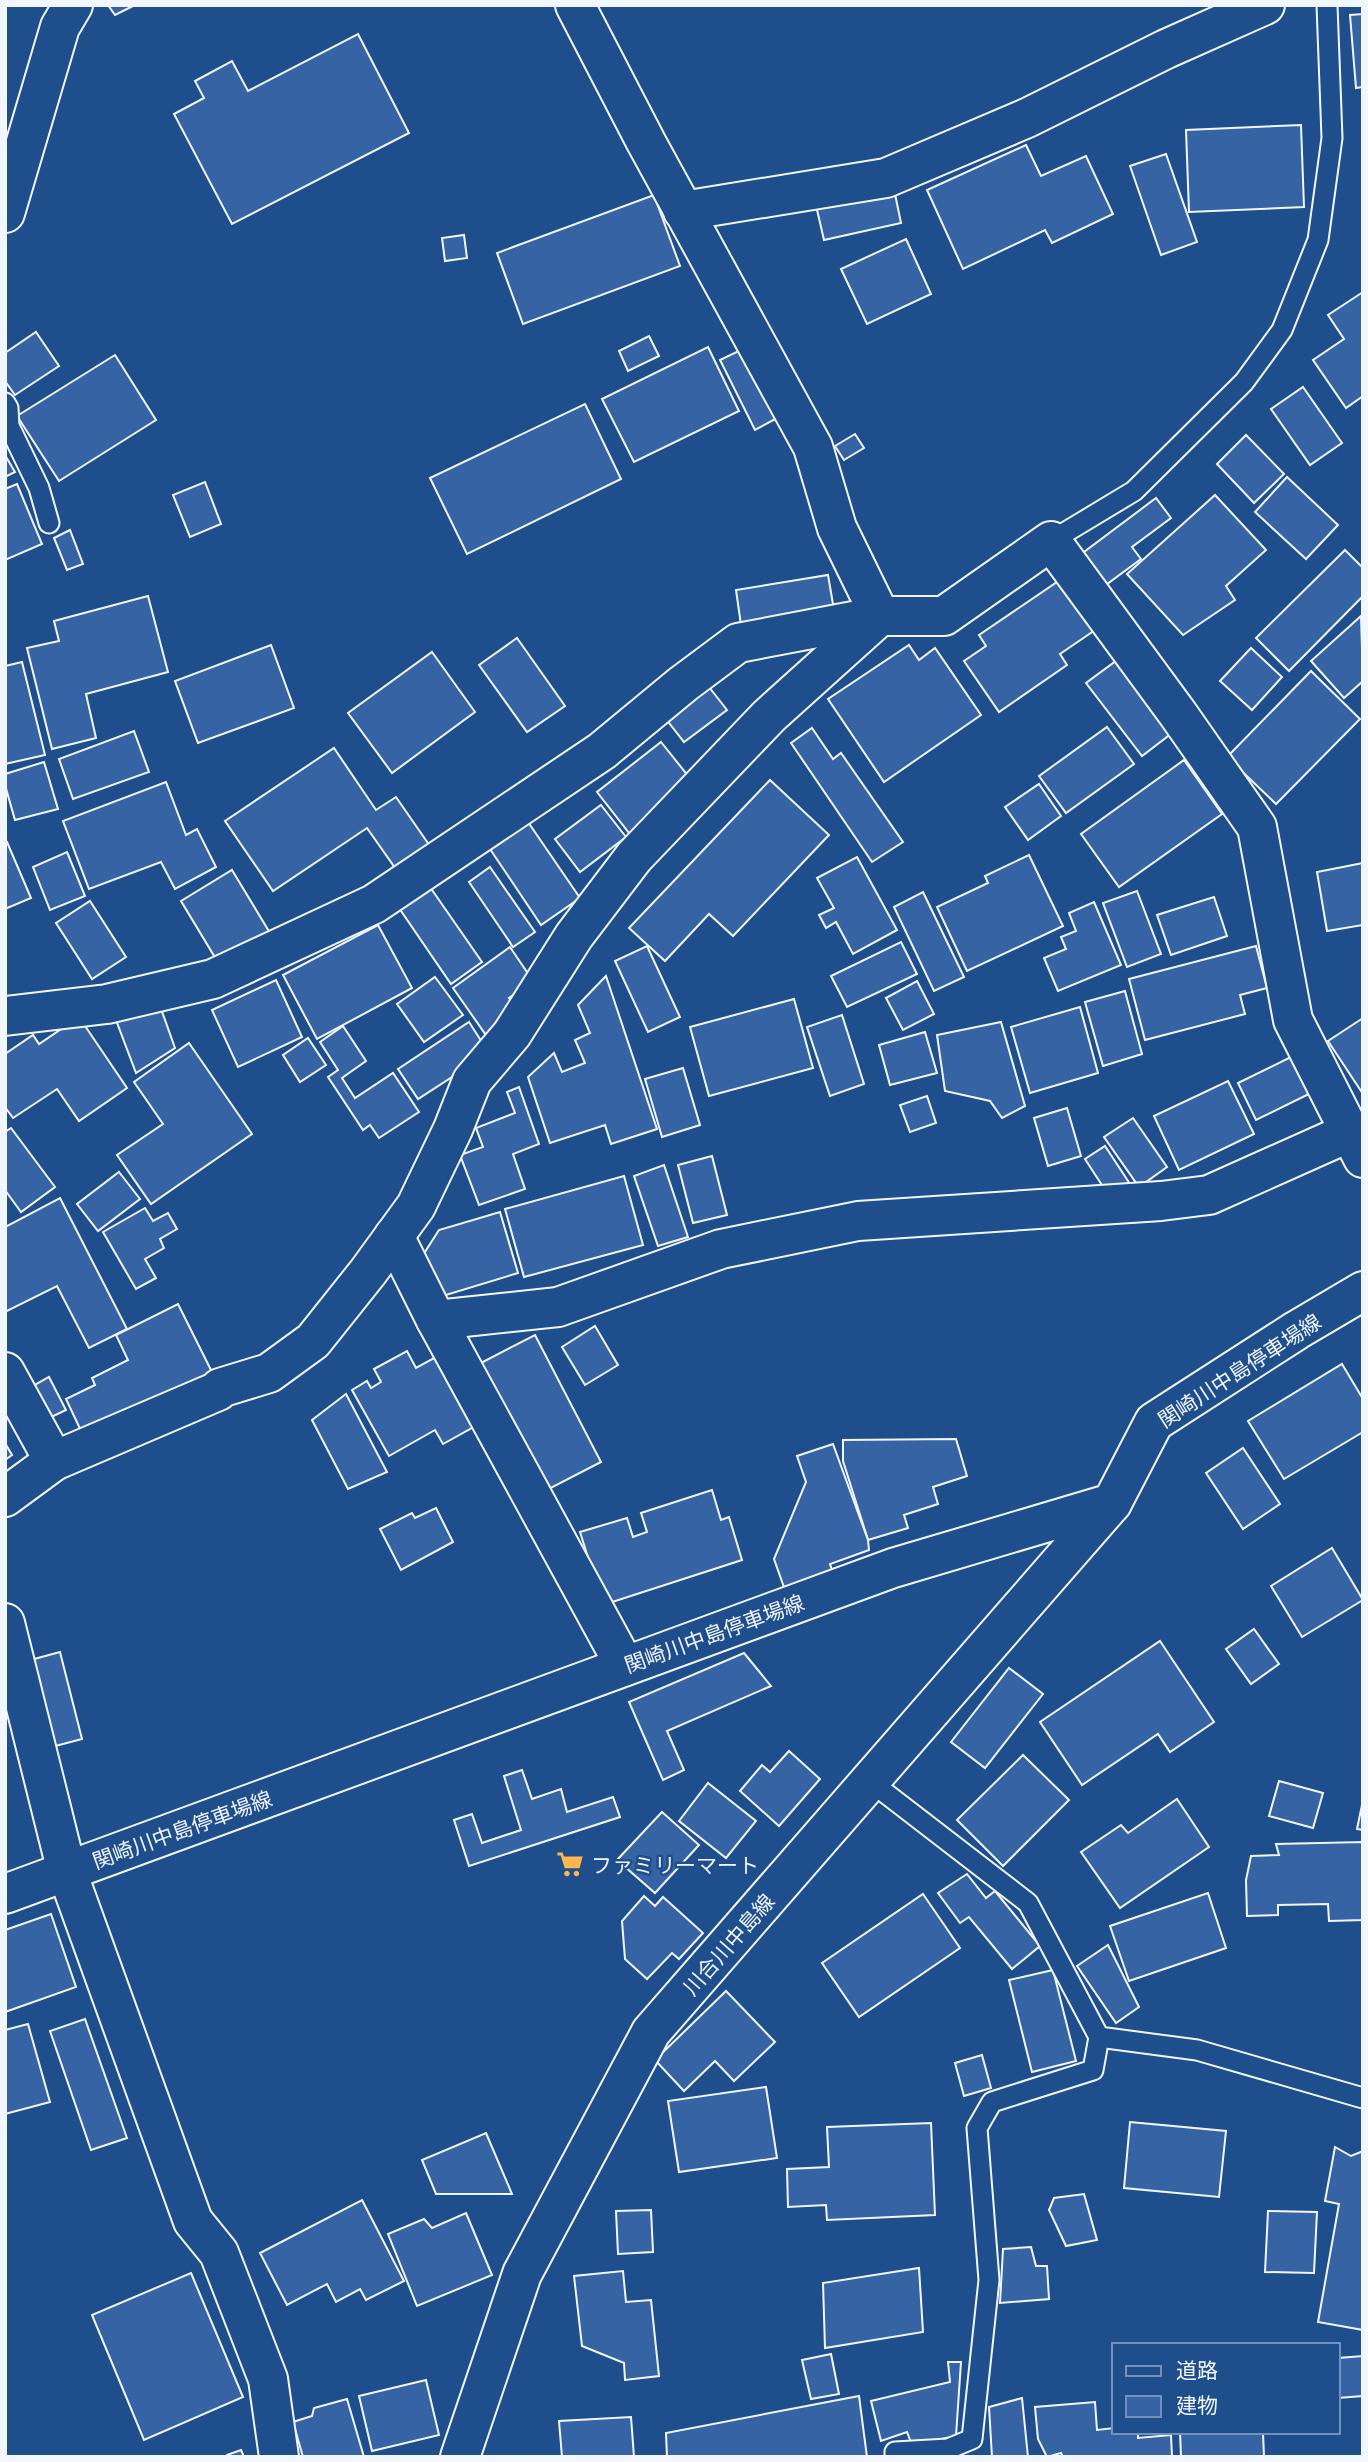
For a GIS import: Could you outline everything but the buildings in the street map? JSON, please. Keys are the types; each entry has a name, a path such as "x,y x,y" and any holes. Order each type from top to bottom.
{"street":[{"path":"5,214 60,27 73,5"},
{"path":"575,5 683,211 813,447 837,528 880,616"},
{"path":"683,211 886,178 1027,118 1166,49 1265,5"},
{"path":"5,1016 107,1004 214,979 374,904 602,751 738,643 880,616 944,616 1051,541 1178,714 1256,827 1293,1020 1356,1145 1209,1195 1161,1201 858,1221 721,1249 558,1307 436,1320"},
{"path":"5,1497 54,1461 220,1388 269,1373 313,1341 416,1206 453,1129 472,1081 512,1034 574,936 634,857 769,716 880,616"},
{"path":"394,1236 436,1320 625,1666"},
{"name":"関崎川中島停車場線","path":"5,1894 893,1567 1112,1503 1154,1422 1363,1291"},
{"path":"5,1371 54,1461"},
{"name":"川合川中島線","path":"460,2457 522,2274 651,2032 1112,1503"},
{"path":"5,1623 67,1872 193,2221 219,2253 268,2379 279,2457"}],"lane":[{"path":"1051,541 1133,491 1244,382 1282,330 1318,240 1327,176 1332,138 1327,5"},
{"path":"5,403 9,426 39,488 48,523"},
{"path":"871,1782 1028,1903 1099,2037 1093,2070 992,2102 977,2128 989,2280 972,2439 948,2449 895,2452 895,2457"},
{"path":"1099,2037 1197,2050 1363,2098"}],"place":[{"name":"ファミリーマート","path":"570,1864"}]}
